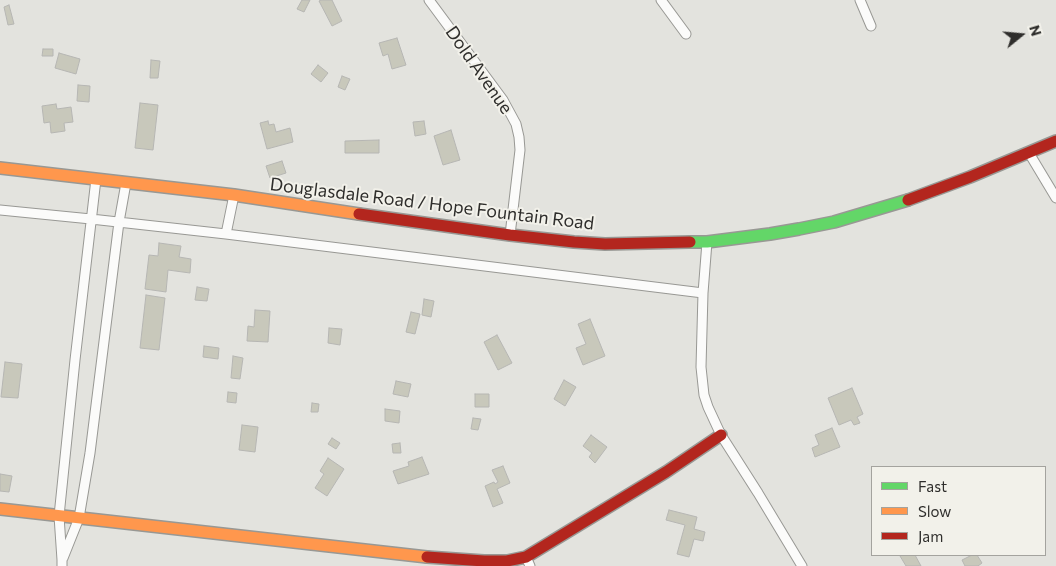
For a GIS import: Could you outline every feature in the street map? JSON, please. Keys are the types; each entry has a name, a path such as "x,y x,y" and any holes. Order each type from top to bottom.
{"main road":[{"name":"Douglasdale Road / Hope Fountain Road","path":"0,168 234,195 510,235 574,242 605,244 707,242 799,229 873,211 919,197 1056,141"},
{"path":"0,509 444,559 496,562 518,559 528,561 721,436"}],"street":[{"name":"Dold Avenue","path":"429,0 503,100 516,124 520,150 510,235"},
{"path":"661,0 686,34"},
{"path":"860,0 871,26"},
{"path":"1029,153 1056,198"},
{"path":"62,563 59,516 96,179"},
{"path":"62,563 79,518 90,453 119,222 126,183"},
{"path":"226,234 234,195"},
{"path":"0,210 226,234 703,293"},
{"path":"707,242 703,293 701,367 708,407 721,436 802,566"}],"building":[{"path":"302,0 310,0 304,12 297,9"},
{"path":"332,0 342,21 332,26 319,1"},
{"path":"9,5 14,24 8,25 4,7"},
{"path":"397,38 406,65 392,69 388,54 383,56 379,43"},
{"path":"43,49 53,49 53,56 42,56"},
{"path":"59,53 80,59 76,74 55,68"},
{"path":"151,60 160,61 158,78 150,78"},
{"path":"318,65 328,73 321,82 311,74"},
{"path":"342,76 350,79 345,90 338,87"},
{"path":"78,85 90,86 89,102 77,101"},
{"path":"140,103 158,105 153,150 135,148"},
{"path":"56,104 57,109 71,107 73,122 64,123 65,131 51,133 50,122 44,123 42,106"},
{"path":"268,121 269,125 274,124 276,132 290,128 293,142 267,149 260,123"},
{"path":"424,121 426,134 415,136 413,122"},
{"path":"451,130 460,160 443,165 434,136"},
{"path":"379,140 379,153 345,153 345,141"},
{"path":"282,161 286,173 270,178 266,166"},
{"path":"159,243 181,246 179,257 191,259 190,273 168,270 166,292 145,289 149,255 158,256"},
{"path":"197,287 209,289 207,301 195,300"},
{"path":"146,295 165,298 159,350 140,348"},
{"path":"424,299 434,301 431,317 422,315"},
{"path":"255,310 270,311 268,342 247,341 248,326 254,327"},
{"path":"411,312 420,314 415,334 406,332"},
{"path":"590,319 605,356 583,365 576,348 586,344 578,324"},
{"path":"329,328 342,329 340,345 328,343"},
{"path":"497,335 512,363 498,370 484,342"},
{"path":"204,346 219,348 218,359 203,357"},
{"path":"233,356 243,358 240,379 231,378"},
{"path":"5,362 22,364 18,398 1,397"},
{"path":"564,380 576,387 565,406 554,399"},
{"path":"396,381 411,384 408,397 393,394"},
{"path":"852,388 863,414 857,417 860,423 854,425 851,420 839,425 828,398"},
{"path":"228,392 237,393 236,403 227,402"},
{"path":"475,394 489,394 489,407 475,407"},
{"path":"312,403 319,404 318,412 311,412"},
{"path":"385,409 400,411 399,423 385,421"},
{"path":"473,418 481,419 478,430 471,429"},
{"path":"242,425 258,427 255,452 239,450"},
{"path":"832,428 840,447 815,457 812,448 819,445 815,435"},
{"path":"591,435 607,447 595,463 589,457 592,453 583,446"},
{"path":"332,438 340,443 336,449 328,444"},
{"path":"400,443 401,453 393,453 392,444"},
{"path":"422,457 429,474 398,484 393,471 409,466 408,462"},
{"path":"328,458 344,469 327,496 315,488 324,474 320,471"},
{"path":"503,466 510,483 497,489 503,503 493,507 485,486 498,482 492,470"},
{"path":"0,474 12,476 9,492 0,491"},
{"path":"669,510 697,517 694,529 705,532 703,541 694,539 689,557 677,554 685,525 666,520"},
{"path":"900,556 916,556 921,566 906,566"},
{"path":"970,556 978,556 982,563 978,566 965,566 962,560"}],"traffic: fast":[{"path":"690,242 707,242 799,229 834,222 908,200"}],"traffic: slow":[{"path":"0,168 234,195 359,214"},
{"path":"0,509 427,557"}],"traffic: jam":[{"path":"908,200 970,177 1056,141"},
{"path":"359,214 574,242 605,244 690,242"},
{"path":"427,557 484,561 507,561 526,557 666,472 721,435"}]}
